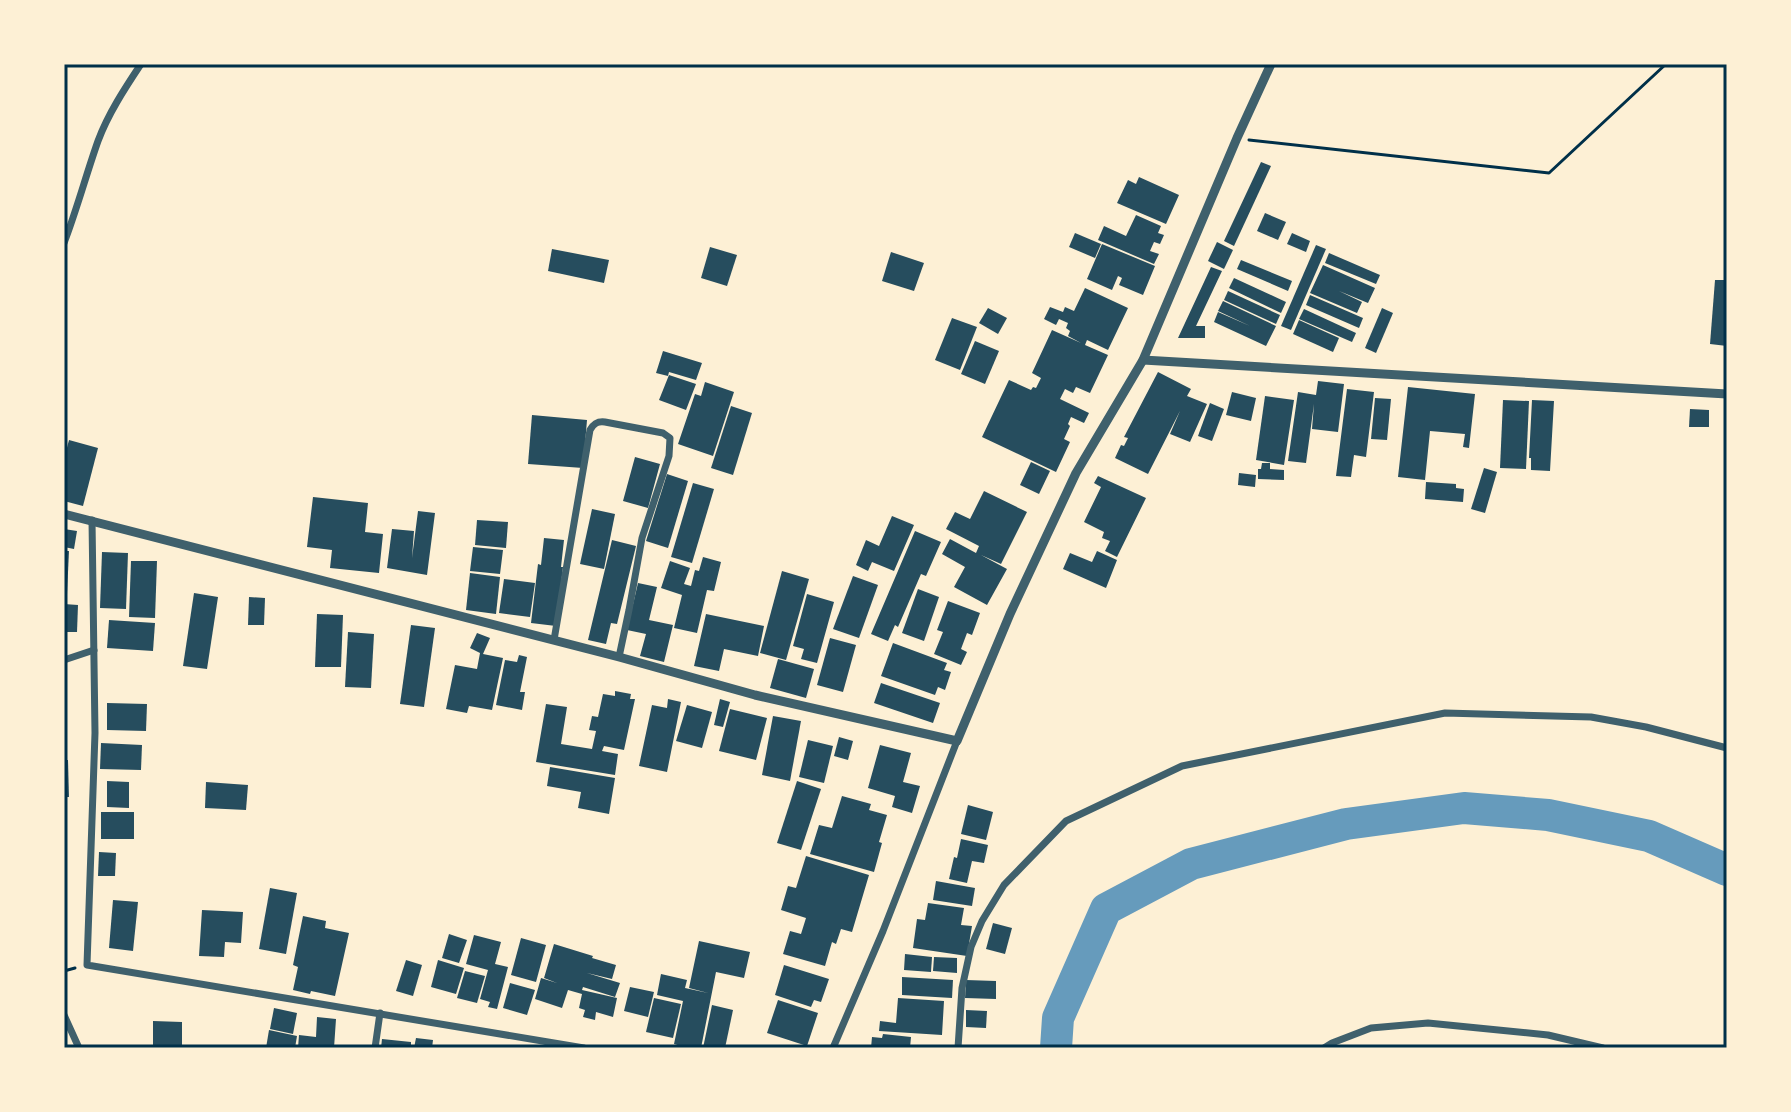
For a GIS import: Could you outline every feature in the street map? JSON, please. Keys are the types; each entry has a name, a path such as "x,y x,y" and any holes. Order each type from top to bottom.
{"street":[{"path":"64,243 99,139 120,95 141,64"},
{"path":"833,1048 1010,614 1076,473 1143,360 1271,64"},
{"path":"1143,360 1727,394"},
{"path":"554,640 590,430 593,425 605,422 663,433 670,438 669,456 642,538 619,657"},
{"path":"64,514 755,695 957,741"},
{"path":"92,520 95,733 87,965 584,1048"},
{"path":"64,660 94,650"},
{"path":"958,1048 962,988 971,947 982,921 1004,885 1066,821 1182,766 1445,713 1591,717 1646,727 1727,748"},
{"path":"375,1048 380,1013"},
{"path":"64,1015 79,1048"},
{"path":"1324,1048 1371,1028 1428,1023 1548,1035 1603,1048"}],"path":[{"path":"1237,138 1549,173 1666,64"}],"building":[{"path":"1261,162 1271,166 1234,246 1224,241"},
{"path":"1139,177 1179,195 1166,224 1117,203 1128,180 1136,184"},
{"path":"1265,213 1286,222 1278,240 1257,231"},
{"path":"1136,215 1161,226 1158,233 1164,235 1160,244 1154,242 1150,251 1159,254 1154,264 1098,240 1104,226 1126,236"},
{"path":"1075,233 1101,244 1095,258 1069,247"},
{"path":"1292,233 1310,241 1306,252 1287,244"},
{"path":"1217,242 1233,250 1224,269 1208,261"},
{"path":"1102,244 1155,266 1143,295 1119,285 1122,278 1118,276 1112,290 1087,279"},
{"path":"1316,245 1326,249 1291,330 1281,326"},
{"path":"710,247 737,255 727,286 701,278"},
{"path":"552,249 609,260 604,283 548,271"},
{"path":"891,252 924,263 914,291 882,281"},
{"path":"1329,253 1380,275 1376,284 1325,263"},
{"path":"1241,260 1292,281 1288,291 1237,269"},
{"path":"1323,265 1375,288 1368,303 1339,291 1362,302 1357,313 1310,293"},
{"path":"1211,267 1222,271 1196,326 1205,326 1205,338 1178,338"},
{"path":"1234,278 1286,302 1281,313 1229,288"},
{"path":"1715,280 1727,280 1727,346 1710,344"},
{"path":"1085,288 1128,308 1108,350 1087,340 1085,345 1108,355 1090,393 1076,387 1073,393 1065,389 1060,399 1089,413 1084,423 1071,417 1064,439 1070,442 1056,472 982,437 1009,380 1031,390 1036,388 1041,378 1032,373 1052,330 1081,343 1068,336 1068,323 1059,319 1056,325 1044,319 1050,307 1063,312 1065,307 1074,311"},
{"path":"1228,291 1280,315 1276,324 1224,300"},
{"path":"1310,295 1363,318 1359,328 1306,305"},
{"path":"1223,301 1276,326 1266,346 1214,322 1218,312 1250,326 1218,311"},
{"path":"988,308 1007,318 998,334 979,323"},
{"path":"1382,308 1393,313 1376,353 1365,348"},
{"path":"1304,309 1356,333 1352,342 1299,319"},
{"path":"952,318 977,327 960,370 935,360"},
{"path":"1299,320 1339,338 1333,352 1293,334"},
{"path":"975,341 999,351 985,384 961,374"},
{"path":"663,351 702,363 696,380 669,372 668,376 656,373"},
{"path":"1158,372 1191,389 1187,396 1207,404 1190,442 1170,434 1180,411 1148,474 1115,458 1128,438 1124,437"},
{"path":"669,375 696,384 686,410 659,400"},
{"path":"1318,381 1344,384 1338,432 1312,429 1314,404 1306,463 1288,461 1298,392 1316,395"},
{"path":"705,382 734,392 713,456 678,444 695,394 701,396"},
{"path":"1408,387 1475,394 1469,448 1463,447 1465,434 1430,431 1425,480 1398,477"},
{"path":"1347,389 1374,392 1366,457 1354,455 1351,477 1336,476"},
{"path":"1232,392 1256,398 1251,421 1226,415"},
{"path":"1265,396 1294,400 1284,465 1256,460"},
{"path":"1375,398 1391,399 1387,440 1371,439"},
{"path":"1503,400 1529,401 1526,469 1500,468"},
{"path":"1532,400 1554,401 1550,471 1531,470"},
{"path":"1210,403 1224,409 1212,441 1198,436"},
{"path":"731,406 752,413 733,475 711,468"},
{"path":"1690,409 1709,410 1709,427 1689,427"},
{"path":"532,415 587,420 583,468 528,464"},
{"path":"69,440 98,448 83,506 64,501 64,459"},
{"path":"635,457 660,464 648,508 623,501"},
{"path":"1031,462 1050,471 1039,494 1020,485"},
{"path":"1262,463 1270,463 1270,469 1284,470 1284,480 1258,479 1258,469 1261,469"},
{"path":"1484,468 1497,472 1485,513 1471,509"},
{"path":"1239,473 1256,475 1255,487 1238,485"},
{"path":"667,474 688,481 668,548 646,541"},
{"path":"1098,476 1146,498 1117,557 1105,551 1110,541 1102,538 1104,532 1084,522 1101,487 1094,483"},
{"path":"1426,482 1456,484 1456,488 1464,489 1463,502 1425,499"},
{"path":"693,483 714,489 692,563 671,557"},
{"path":"984,491 1027,512 1001,564 981,555 1007,569 987,605 954,587 965,567 942,554 950,539 976,553 979,546 946,529 955,512 970,519"},
{"path":"313,497 368,503 365,532 383,534 379,573 330,568 332,550 307,547"},
{"path":"592,509 615,514 604,569 580,564"},
{"path":"418,511 435,513 427,575 387,568 392,529 414,531 412,558"},
{"path":"892,516 914,525 894,571 872,562 868,571 856,565 866,540 879,546"},
{"path":"477,520 508,522 506,548 475,545"},
{"path":"64,529 77,531 74,549 64,547"},
{"path":"915,531 941,542 926,576 921,574 898,627 895,625 888,641 871,634"},
{"path":"544,538 564,540 556,626 531,623"},
{"path":"612,540 636,546 617,624 611,623 606,644 588,640"},
{"path":"473,547 503,550 500,574 470,571"},
{"path":"64,551 69,551 67,594 64,593"},
{"path":"1097,551 1117,560 1106,588 1063,569 1070,553 1092,562"},
{"path":"102,552 128,553 126,609 100,608"},
{"path":"703,557 721,562 714,591 707,590 697,633 674,628 682,595 661,588 670,561 690,568 684,584 691,586 695,570 699,571"},
{"path":"131,561 157,561 155,618 129,617"},
{"path":"782,571 809,579 786,660 760,653"},
{"path":"470,573 500,577 496,614 466,610"},
{"path":"853,576 878,585 859,638 833,629"},
{"path":"504,579 535,583 530,617 499,613"},
{"path":"638,583 657,587 649,620 673,625 664,662 640,656 646,634 627,630"},
{"path":"918,589 939,597 924,641 902,633"},
{"path":"194,593 218,597 207,669 183,666"},
{"path":"807,594 834,602 817,663 801,659 804,649 793,646"},
{"path":"249,597 265,598 264,625 248,625"},
{"path":"948,601 980,613 972,635 967,633 961,649 967,652 961,665 934,654 943,632 937,630"},
{"path":"64,604 78,605 77,632 64,632"},
{"path":"317,614 343,615 341,667 315,667"},
{"path":"706,614 764,626 758,656 724,649 719,671 694,666"},
{"path":"109,620 155,623 153,651 107,648"},
{"path":"411,625 435,628 424,707 400,704"},
{"path":"348,632 374,634 371,688 345,687"},
{"path":"477,633 490,638 483,654 503,658 492,710 469,706 467,713 446,709 455,665 477,669 480,653 470,648"},
{"path":"830,638 856,645 843,692 817,685"},
{"path":"893,643 947,663 944,670 951,672 945,690 938,687 935,695 881,676"},
{"path":"519,655 527,657 520,692 525,692 522,710 496,705 505,660 517,662"},
{"path":"778,659 814,669 806,698 770,688"},
{"path":"881,683 940,703 933,723 874,703"},
{"path":"615,691 631,694 630,699 635,699 624,750 604,746 602,751 618,754 615,775 536,762 546,704 567,707 561,744 592,749 596,731 589,730 592,716 598,717 603,694 615,696"},
{"path":"668,699 681,702 667,772 639,766 652,705 667,708"},
{"path":"720,699 730,702 723,727 714,725"},
{"path":"107,703 147,704 146,731 107,730"},
{"path":"687,705 712,712 702,748 676,741"},
{"path":"730,709 767,718 756,760 719,751"},
{"path":"773,716 801,721 790,781 762,775"},
{"path":"839,737 853,741 848,760 834,756"},
{"path":"808,740 833,746 824,783 799,777"},
{"path":"101,743 142,745 141,770 100,769"},
{"path":"880,745 911,753 903,782 920,786 912,813 892,807 895,796 868,788"},
{"path":"64,760 68,760 69,797 64,797"},
{"path":"550,767 615,778 609,814 578,808 581,792 547,786"},
{"path":"107,781 129,782 129,808 107,807"},
{"path":"797,781 821,789 801,850 777,843"},
{"path":"206,782 248,785 246,810 205,808"},
{"path":"842,796 871,804 869,810 887,815 874,872 810,854 819,825 832,828"},
{"path":"968,805 993,812 986,840 961,834"},
{"path":"101,812 134,812 134,839 101,839"},
{"path":"961,839 988,845 984,863 972,861 967,883 949,879"},
{"path":"99,852 116,853 115,876 98,876"},
{"path":"806,856 869,875 852,932 841,929 836,944 832,942 825,966 783,954 790,931 801,934 806,918 781,910 788,886 796,888"},
{"path":"936,881 975,888 972,906 933,900"},
{"path":"270,888 297,893 286,954 259,949"},
{"path":"113,900 138,902 133,951 109,948"},
{"path":"928,903 964,908 961,925 972,926 967,956 913,948 917,919 925,920"},
{"path":"202,910 243,912 241,943 225,942 224,957 199,956"},
{"path":"303,916 326,921 325,928 349,933 335,996 293,990 298,967 293,965"},
{"path":"993,923 1012,928 1005,954 986,949"},
{"path":"449,934 467,940 459,963 442,958"},
{"path":"474,935 501,942 495,964 508,967 497,1009 488,1007 490,1002 480,999 488,970 466,964"},
{"path":"521,938 546,945 536,982 511,975"},
{"path":"699,941 750,952 744,978 716,972 701,1048 681,1048 674,1044 683,1001 657,995 661,974 687,980 685,988 708,993 689,988"},
{"path":"554,944 616,965 612,979 587,973 620,983 615,997 583,987 582,990 617,998 613,1017 596,1012 595,1020 583,1017 585,1010 579,1008 582,994 568,990 562,1008 535,999 541,978 557,983 544,978"},
{"path":"905,954 932,957 931,972 904,970"},
{"path":"934,957 957,958 957,973 933,971"},
{"path":"406,960 422,965 413,996 396,991"},
{"path":"438,960 464,968 456,994 431,987"},
{"path":"784,965 829,979 821,1002 814,1000 811,1007 775,995"},
{"path":"465,971 485,976 477,1003 457,998"},
{"path":"902,977 953,980 952,998 902,995"},
{"path":"966,980 996,981 996,999 965,998"},
{"path":"510,983 535,990 527,1015 503,1008"},
{"path":"630,987 654,992 648,1017 624,1011"},
{"path":"654,998 681,1004 673,1038 646,1032"},
{"path":"898,998 944,1001 942,1035 879,1031 880,1021 896,1023"},
{"path":"778,1000 818,1013 807,1046 767,1033"},
{"path":"712,1005 733,1010 725,1048 703,1048"},
{"path":"274,1008 297,1013 293,1034 270,1029"},
{"path":"966,1010 987,1011 986,1028 966,1027"},
{"path":"317,1017 336,1019 334,1048 298,1048 299,1035 316,1037"},
{"path":"153,1021 182,1022 182,1048 153,1048"},
{"path":"269,1030 297,1036 295,1048 266,1048"},
{"path":"883,1034 911,1037 910,1048 871,1048 872,1037 882,1038"},
{"path":"416,1038 433,1040 432,1048 414,1048"},
{"path":"382,1039 411,1042 411,1048 381,1048"}],"waterway":[{"path":"1056,1048 1058,1018 1106,909 1191,864 1346,824 1464,808 1548,815 1649,836 1727,870"}]}
